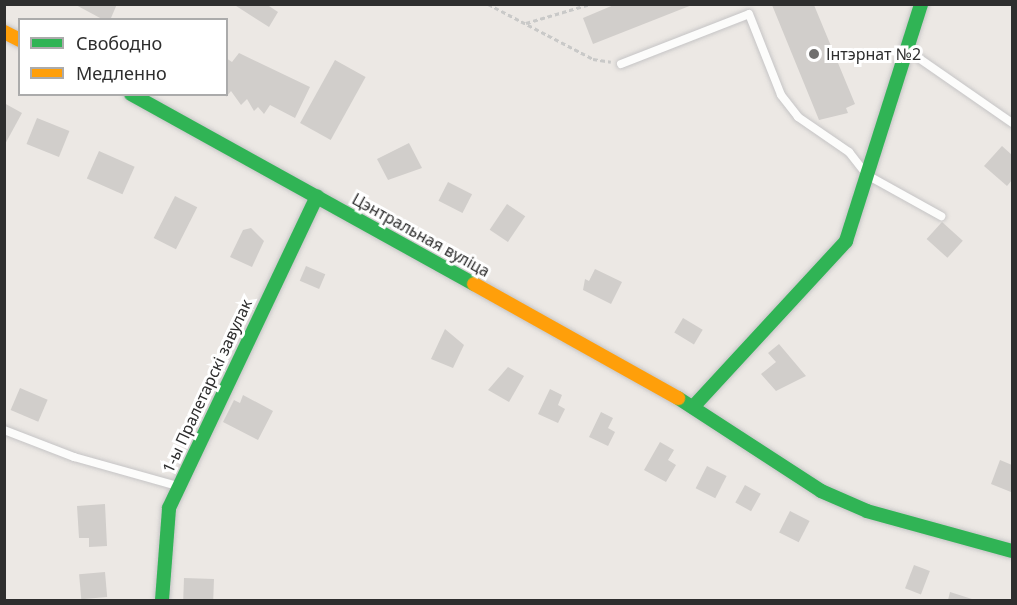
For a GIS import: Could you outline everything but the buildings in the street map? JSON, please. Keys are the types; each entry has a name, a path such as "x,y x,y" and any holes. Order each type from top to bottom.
{"street":[{"path":"693,407 846,242 921,4"},
{"path":"4,32 18,39"},
{"name":"Цэнтральная вуліца","path":"134,96 693,407 821,491 867,511 1012,551"},
{"name":"1-ы Пралетарскі завулак","path":"162,600 168,519 178,486 317,196"}],"lane":[{"path":"621,64 749,14 790,107 849,152 867,176 941,216"},
{"path":"907,50 1012,123"},
{"path":"4,430 74,457 178,486"}],"path":[{"path":"488,4 593,59 621,64"},
{"path":"525,23 590,4"}],"traffic: fast":[{"path":"693,407 846,241 921,4"},
{"path":"135,96 474,284"},
{"path":"162,600 169,508 317,196"},
{"path":"678,398 821,491 867,511 1012,551"}],"traffic: slow":[{"path":"4,32 18,39"},
{"path":"474,284 678,398"}],"place":[{"name":"Інтэрнат №2","path":"814,54"}]}
